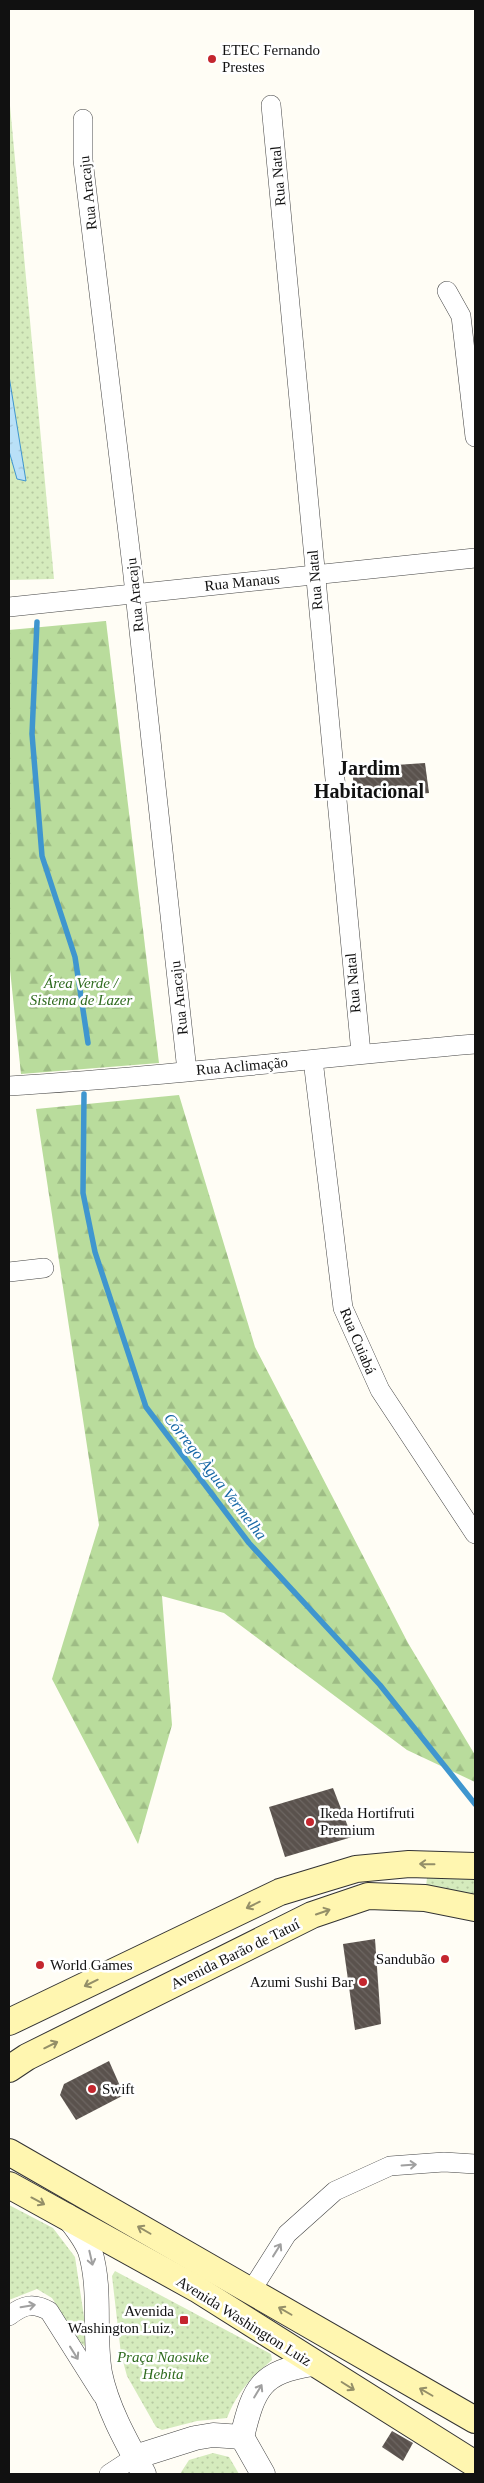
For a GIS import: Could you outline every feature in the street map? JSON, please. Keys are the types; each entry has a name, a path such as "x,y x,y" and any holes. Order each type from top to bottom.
{"main road":[{"path":"12,2018 280,1892 356,1869 409,1864 475,1866"},
{"name":"Avenida Barão de Tatuí","path":"9,2068 27,2057 312,1915 358,1899 368,1896 425,1898 475,1908"},
{"name":"Avenida Washington Luiz","path":"9,2152 473,2417"},
{"name":"Avenida Washington Luiz","path":"9,2185 197,2290 473,2467"}],"street":[{"name":"Rua Natal","path":"271,105 361,1053"},
{"name":"Rua Aracaju","path":"82,119 83,160 187,1071"},
{"path":"448,290 461,316 475,437"},
{"name":"Rua Manaus","path":"9,607 475,558"},
{"name":"Rua Aclimação","path":"9,1086 114,1080 187,1071 312,1060 361,1053 475,1044"},
{"name":"Rua Cuiabá","path":"312,1060 343,1308 380,1390 475,1534"},
{"path":"9,1272 44,1268"},
{"path":"251,2291 287,2234 335,2191 390,2166 444,2162 475,2164"},
{"path":"67,2216 81,2234 90,2250 95,2283 100,2372 112,2410"},
{"path":"9,2316 21,2307 30,2305 38,2305 49,2311 112,2410 140,2466"},
{"path":"262,2474 242,2437 254,2398 266,2380 285,2369 313,2364"},
{"path":"109,2474 140,2466 195,2438 212,2435 242,2437"}],"green space":[{"path":"9,95 54,579 9,580"},
{"name":"Área Verde / Sistema de Lazer","path":"106,621 159,1063 21,1074 9,960 9,630"},
{"path":"179,1095 255,1347 408,1643 475,1755 475,1782 407,1750 224,1613 162,1596 172,1725 138,1844 52,1679 99,1525 36,1109"},
{"path":"427,1878 475,1879 475,1896 426,1886"},
{"path":"9,2205 53,2228 75,2257 89,2350 81,2343 52,2298 37,2289 9,2300"},
{"name":"Praça Naosuke Hebita","path":"115,2271 271,2354 272,2360 245,2386 235,2400 227,2418 197,2421 162,2430 156,2427 127,2376 121,2354 112,2276"},
{"path":"213,2453 229,2457 239,2474 180,2474 189,2460"}],"water":[{"path":"9,376 26,481 17,479 9,451"}],"building":[{"path":"425,763 429,793 355,800 352,768"},
{"name":"Ikeda Hortifruti Premium","path":"333,1788 352,1837 285,1857 269,1807"},
{"name":"Azumi Sushi Bar","path":"375,1939 381,2024 355,2030 343,1944"},
{"name":"Swift","path":"109,2061 124,2095 76,2120 60,2095 64,2084"},
{"path":"392,2431 413,2443 403,2461 382,2447"}],"waterway":[{"name":"Córrego Àgua Vermelha","path":"37,622 32,734 42,856 75,957 88,1043"},
{"name":"Córrego Àgua Vermelha","path":"84,1094 83,1193 95,1252 146,1407 249,1543 380,1685 475,1804"}],"place":[{"name":"ETEC Fernando Prestes","path":"212,59"},
{"name":"Ikeda Hortifruti Premium","path":"310,1822"},
{"name":"Sandubão","path":"445,1959"},
{"name":"World Games","path":"40,1965"},
{"name":"Azumi Sushi Bar","path":"363,1982"},
{"name":"Swift","path":"92,2089"},
{"name":"Avenida Washington Luiz,","path":"184,2320"}],"district":[{"name":"Jardim Habitacional","path":"369,780"}]}
